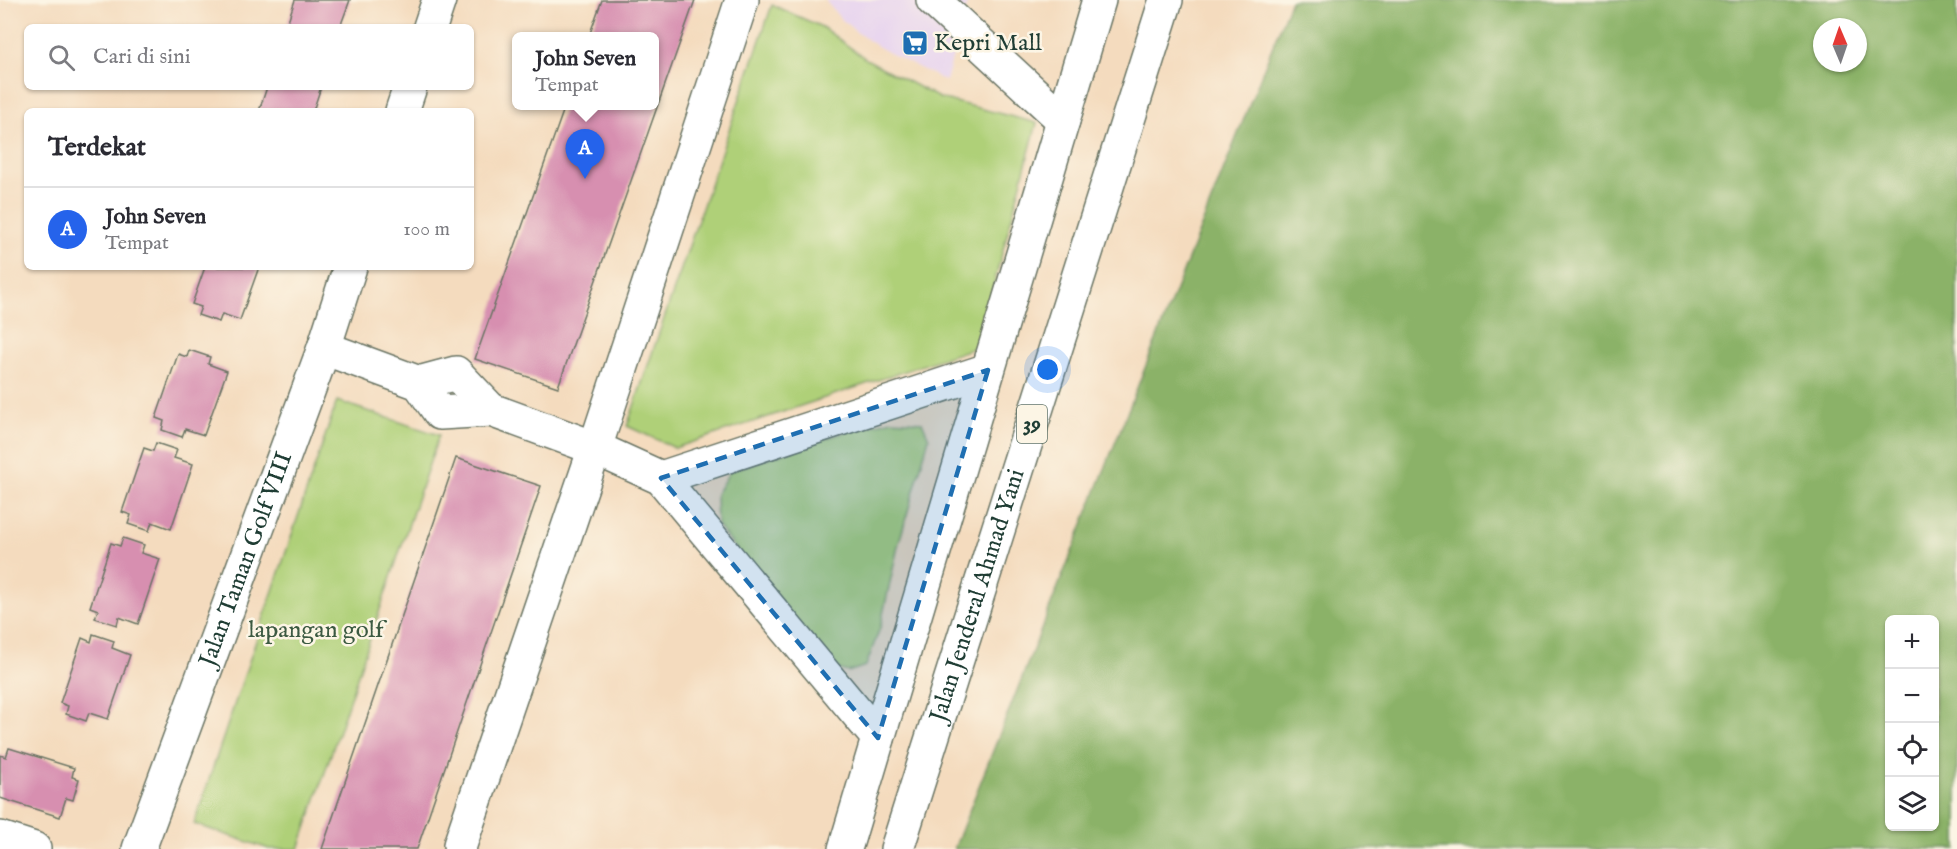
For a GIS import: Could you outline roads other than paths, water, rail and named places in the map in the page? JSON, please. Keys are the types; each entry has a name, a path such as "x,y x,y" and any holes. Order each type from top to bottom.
{"main road":[{"path":"431,24 439,0"},
{"path":"460,845 595,448 742,0"},
{"path":"933,0 1063,120"},
{"path":"845,849 1099,0"},
{"name":"Jalan Jenderal Ahmad Yani","path":"897,849 1166,0"},
{"path":"403,108 409,90"},
{"name":"Jalan Taman Golf VIII","path":"139,849 324,348 349,270"},
{"path":"324,348 419,383 440,413 491,410 595,448 661,478 878,738"},
{"path":"661,478 988,370"},
{"path":"0,838 34,849"}],"place":[{"name":"Kepri Mall","path":"915,43"},
{"name":"John Seven","path":"585,179"}],"park label":[{"name":"lapangan golf","path":"316,630"}]}
